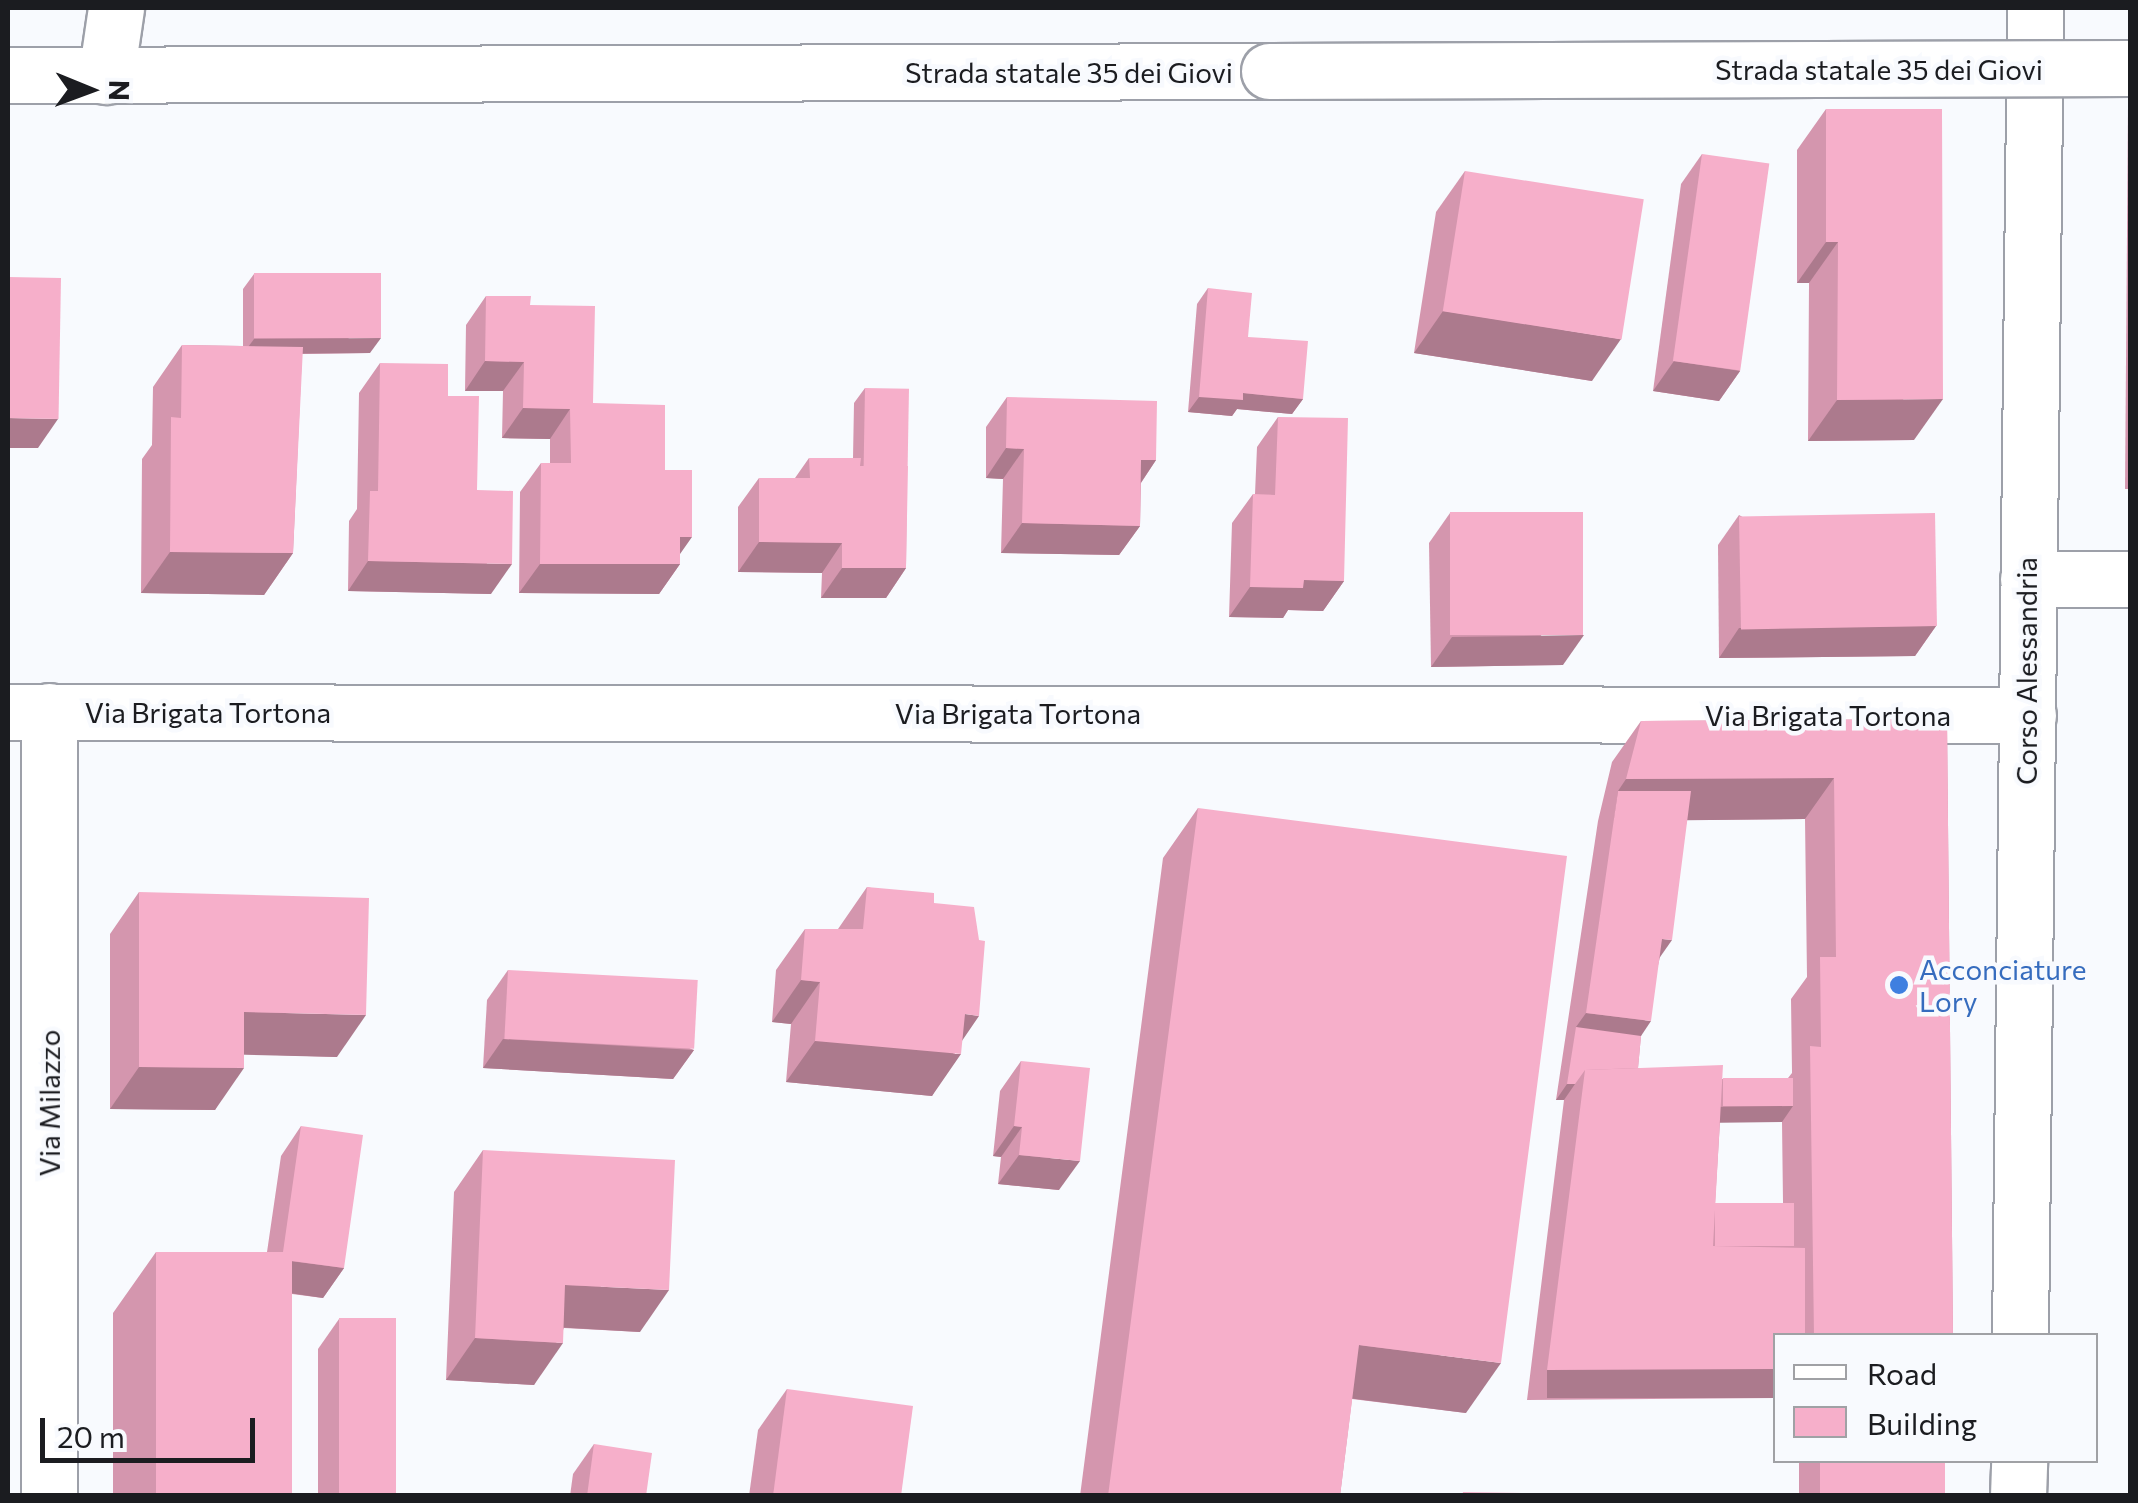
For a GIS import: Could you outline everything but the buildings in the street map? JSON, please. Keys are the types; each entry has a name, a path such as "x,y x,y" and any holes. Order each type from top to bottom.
{"street":[{"path":"106,76 116,8"},
{"name":"Corso Alessandria","path":"2020,1333 2035,8"},
{"name":"Strada statale 35 dei Giovi","path":"8,75 2130,68"},
{"path":"2028,579 2130,579"},
{"name":"Via Brigata Tortona","path":"28,712 2028,716"},
{"name":"Via Milazzo","path":"28,712 49,1496"},
{"path":"2018,1496 2019,1463"}],"place":[{"name":"Acconciature Lory","path":"1899,985"}]}
